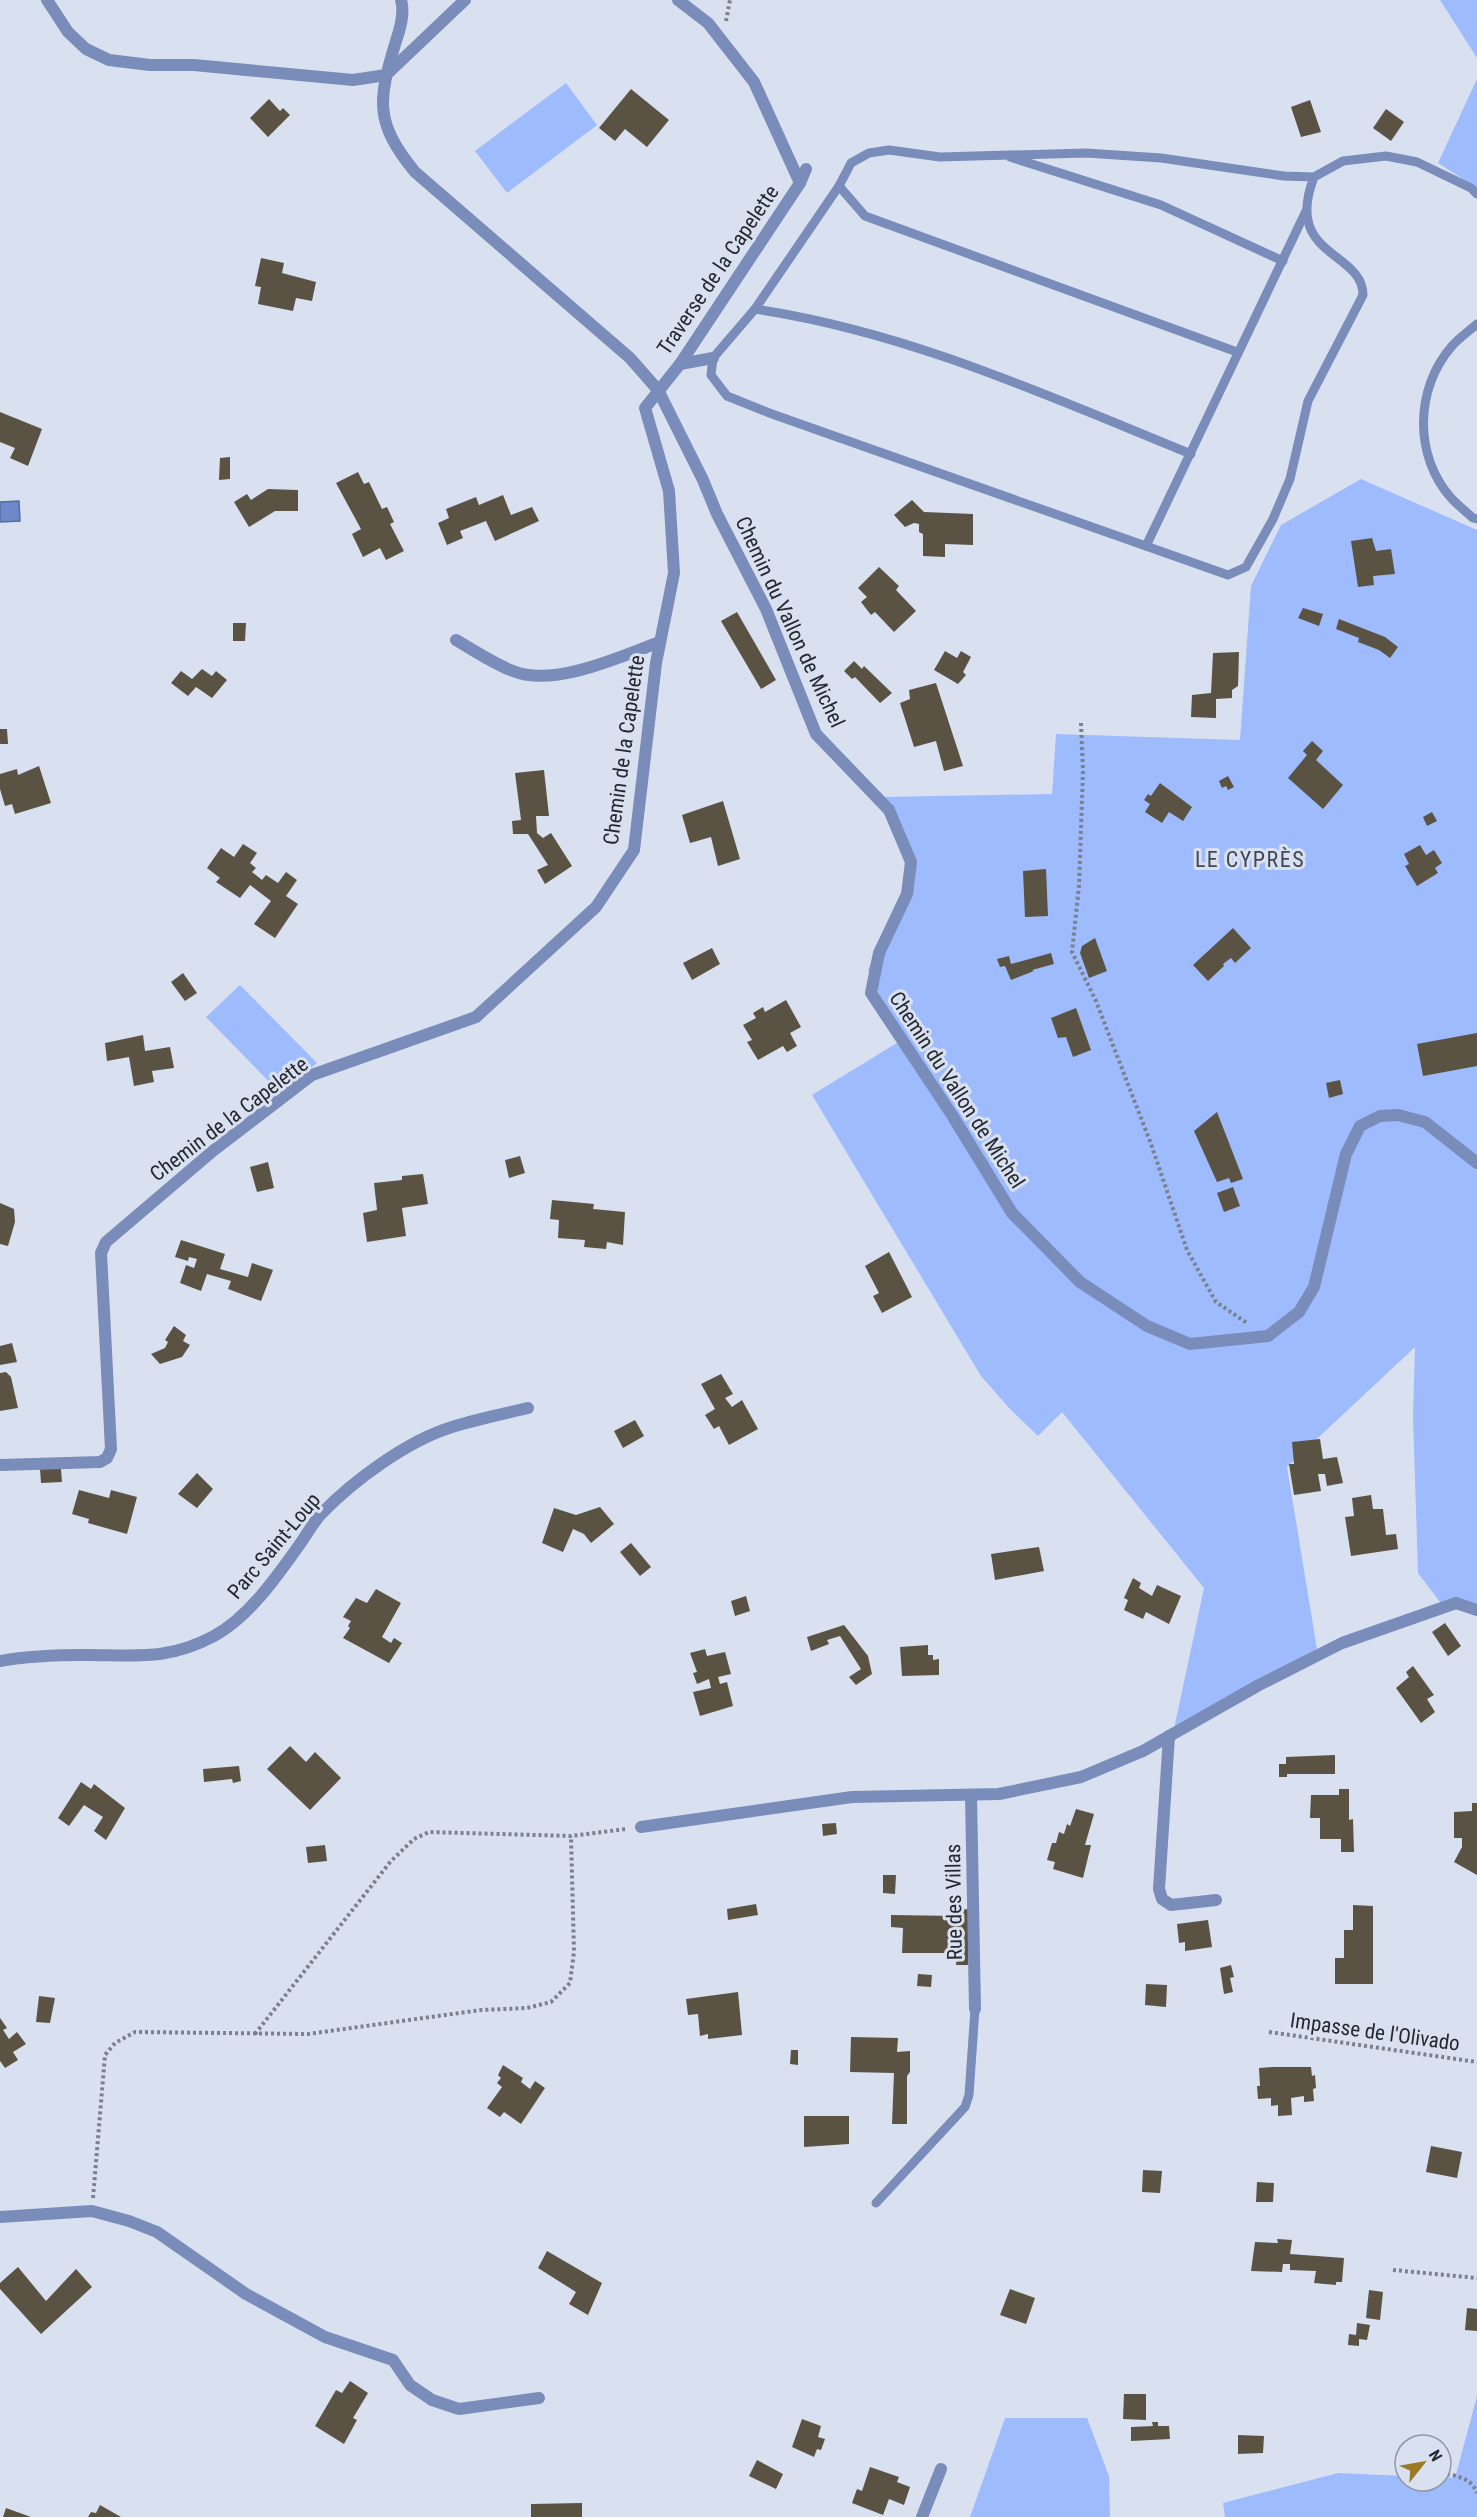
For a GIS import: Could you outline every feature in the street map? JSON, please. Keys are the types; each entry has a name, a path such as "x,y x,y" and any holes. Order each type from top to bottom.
{"street":[{"path":"47,0 68,32 86,49 109,60 150,65 194,65 353,80 386,75 465,0"},
{"name":"Chemin du Vallon de Michel","path":"401,0 400,28 386,75 381,106 389,133 398,152 415,172 630,358 658,390 717,514 766,609 816,734 889,810 911,862 907,894 879,953 871,993 952,1115 1012,1213 1080,1282 1147,1326 1190,1344 1268,1336"},
{"path":"678,0 708,23 754,82 800,183"},
{"name":"Traverse de la Capelette","path":"658,390 680,364 800,183 806,169"},
{"path":"680,364 713,358"},
{"name":"Chemin de la Capelette","path":"0,1465 99,1462 107,1458 111,1449 100,1253 106,1242 214,1150 312,1075 476,1017 596,907 634,850 660,642 674,573 669,491 645,408 658,390"},
{"path":"456,640 515,672 544,676 574,673 660,642"},
{"path":"1268,1336 1299,1312 1314,1287 1346,1154 1360,1126 1380,1116 1398,1115 1425,1122 1477,1163"},
{"name":"Parc Saint-Loup","path":"0,1661 87,1655 136,1657 173,1653 214,1636 242,1615 281,1570 321,1515 364,1477 407,1447 451,1427 528,1408"},
{"path":"641,1827 852,1797 999,1794 1081,1777 1143,1751 1259,1685 1342,1643 1456,1603 1477,1610"},
{"path":"1169,1736 1159,1889 1162,1899 1170,1905 1216,1900"},
{"name":"Rue des Villas","path":"972,1795 975,2009"},
{"path":"0,2217 92,2211 129,2221 157,2232 246,2294 325,2337 393,2360 410,2385 432,2400 459,2409 539,2398"},
{"path":"922,2517 941,2469"}],"lane":[{"path":"1306,211 1315,238 1358,277 1363,286 1363,295 1308,401 1290,479 1273,519 1246,567 1228,575 772,414 727,396 711,375 713,358 755,309 851,163 869,153 889,150 940,157 1086,153 1161,158 1284,176 1314,177 1343,161 1386,156 1427,167 1471,188 1477,194"},
{"path":"1002,155 1161,205 1282,261"},
{"path":"1146,546 1306,211 1308,194 1314,177"},
{"path":"838,186 865,216 1237,352"},
{"path":"755,309 809,317 962,361 1191,454"},
{"path":"1477,324 1453,346 1434,372 1423,406 1424,441 1435,473 1451,498 1477,519"},
{"path":"876,2203 965,2107 969,2096 975,2009"}],"path":[{"path":"1081,723 1083,771 1080,886 1072,952 1096,1001 1151,1144 1187,1250 1216,1302 1268,1336"},
{"path":"255,2034 391,1861 414,1839 429,1832 571,1836 641,1827"},
{"path":"92,2211 105,2055 115,2043 135,2032 308,2034 481,2010 527,2008 551,2002 570,1983 574,1952 571,1836"},
{"name":"Impasse de l'Olivado","path":"1269,2032 1477,2062"},
{"path":"1392,2270 1477,2278"},
{"path":"1453,2475 1463,2477 1477,2493"}],"shaded area":[{"path":"1440,0 1477,0 1477,58"},
{"path":"1477,79 1477,188 1438,163"},
{"path":"566,83 597,125 507,193 475,151"},
{"path":"1361,479 1477,530 1477,1609 1443,1606 1418,1573 1413,1417 1415,1347 1287,1467 1317,1649 1174,1729 1204,1588 1062,1412 1038,1436 981,1376 812,1095 900,1041 868,970 909,876 883,797 1052,794 1056,734 1240,740 1251,586 1281,525"},
{"path":"19,501 20,521 0,522 0,502"},
{"path":"240,985 317,1063 280,1093 206,1017"},
{"path":"1477,2396 1477,2517 1225,2517 1223,2503 1338,2473 1393,2475 1393,2493 1453,2493 1453,2478 1455,2478"},
{"path":"1005,2418 1087,2418 1109,2476 1110,2517 970,2517"}],"building":[{"path":"631,89 669,120 647,147 625,129 615,141 599,128"},
{"path":"269,99 280,111 283,108 290,115 268,137 250,118"},
{"path":"1310,100 1321,132 1301,137 1291,107"},
{"path":"1386,109 1404,122 1391,141 1373,128"},
{"path":"261,258 284,263 282,273 316,282 312,301 296,298 293,311 258,304 261,287 255,286"},
{"path":"0,412 42,429 28,466 10,458 15,448 0,442"},
{"path":"230,457 230,479 219,480 220,458"},
{"path":"358,472 364,484 369,482 382,509 387,507 394,522 390,524 404,551 386,560 380,548 363,557 352,534 361,529 336,483"},
{"path":"268,489 298,490 298,511 275,511 249,527 234,502 247,494 251,500"},
{"path":"503,495 511,515 532,507 539,521 495,541 486,521 460,531 463,538 447,545 438,523 449,518 446,509 476,497 479,505"},
{"path":"912,500 924,512 973,514 973,545 945,544 945,557 923,556 923,534 919,532 919,524 914,523 905,527 894,515"},
{"path":"1372,538 1376,551 1391,549 1395,574 1373,576 1374,585 1358,587 1351,541"},
{"path":"879,567 899,586 896,590 916,611 894,632 875,612 871,615 861,602 867,597 858,588"},
{"path":"1303,608 1323,614 1319,626 1298,618"},
{"path":"737,612 776,680 761,689 721,621"},
{"path":"1339,619 1385,637 1398,647 1390,658 1379,650 1358,642 1359,638 1336,629"},
{"path":"233,623 246,623 245,641 233,641"},
{"path":"945,651 957,658 961,651 971,657 963,672 966,675 958,684 934,670"},
{"path":"1239,652 1238,686 1232,690 1232,698 1216,699 1216,718 1191,717 1192,695 1211,693 1213,653"},
{"path":"854,661 862,669 864,666 892,693 880,703 855,677 852,679 844,671"},
{"path":"202,669 212,676 216,671 227,680 212,698 196,687 188,696 171,683 181,671 192,679"},
{"path":"936,683 963,766 944,771 936,741 914,747 900,703 910,699 909,690"},
{"path":"0,729 7,729 8,744 0,744"},
{"path":"1312,741 1323,751 1316,760 1343,785 1323,809 1288,778 1307,755 1303,751"},
{"path":"39,766 51,803 15,814 12,804 5,806 0,789 0,774 17,769 18,775"},
{"path":"544,770 549,816 536,816 537,833 543,838 551,833 572,866 545,884 537,870 548,865 528,834 513,834 512,821 521,820 515,773"},
{"path":"1228,776 1234,787 1228,790 1226,786 1222,788 1219,781"},
{"path":"1160,783 1192,807 1183,821 1169,812 1162,823 1145,812 1150,804 1144,800 1148,794 1151,796"},
{"path":"723,801 740,859 718,866 711,837 690,843 682,815"},
{"path":"1432,812 1437,821 1427,826 1423,817"},
{"path":"243,844 257,853 250,863 256,868 252,872 262,880 266,875 278,883 286,872 297,880 286,896 298,904 275,938 254,924 271,901 250,885 240,898 216,882 220,878 207,868 221,848 234,857"},
{"path":"1420,845 1426,855 1434,850 1442,863 1435,868 1438,873 1417,886 1405,866 1409,864 1404,854"},
{"path":"1046,869 1048,916 1025,917 1023,871"},
{"path":"1233,928 1251,948 1235,963 1231,958 1223,964 1224,966 1208,981 1193,965"},
{"path":"1095,938 1107,971 1089,978 1080,953 1082,946"},
{"path":"712,948 720,964 692,980 683,963"},
{"path":"1051,953 1054,964 1032,970 1034,971 1011,980 1005,966 1000,967 997,959 1009,956 1011,964"},
{"path":"183,973 197,993 185,1001 171,982"},
{"path":"786,1000 801,1027 790,1033 797,1046 787,1052 783,1046 758,1060 747,1042 752,1040 743,1025 756,1018 753,1013 763,1007 765,1012"},
{"path":"1076,1008 1091,1050 1073,1057 1066,1037 1058,1038 1051,1018"},
{"path":"1477,1033 1477,1066 1423,1076 1417,1044"},
{"path":"143,1035 145,1051 170,1047 174,1068 152,1071 154,1082 134,1086 129,1057 107,1061 105,1043"},
{"path":"1340,1080 1343,1094 1329,1098 1326,1083"},
{"path":"1217,1112 1243,1179 1231,1183 1229,1178 1217,1182 1194,1131"},
{"path":"520,1156 525,1173 509,1178 505,1160"},
{"path":"268,1162 274,1188 257,1192 250,1167"},
{"path":"423,1174 428,1204 402,1208 406,1236 367,1242 363,1213 377,1210 374,1183 402,1180 402,1176"},
{"path":"1233,1187 1240,1206 1224,1212 1217,1193"},
{"path":"552,1200 594,1204 593,1209 625,1212 623,1245 607,1242 606,1249 584,1247 585,1240 558,1238 559,1220 550,1219"},
{"path":"0,1203 14,1209 15,1222 8,1246 0,1244"},
{"path":"181,1240 225,1254 220,1269 248,1277 252,1263 273,1270 261,1301 228,1289 231,1281 207,1274 201,1291 180,1283 186,1265 194,1268 197,1259 189,1257 188,1261 175,1257"},
{"path":"889,1252 912,1297 882,1313 873,1296 879,1293 865,1266"},
{"path":"174,1326 186,1335 183,1341 190,1345 182,1357 160,1364 151,1354 165,1348 168,1342 165,1340"},
{"path":"12,1343 17,1362 0,1365 0,1346"},
{"path":"6,1372 11,1377 18,1408 0,1411 0,1373"},
{"path":"721,1374 733,1394 725,1398 732,1407 742,1400 758,1429 729,1445 719,1426 714,1429 705,1415 715,1409 701,1384"},
{"path":"635,1420 644,1436 623,1448 614,1431"},
{"path":"1320,1439 1323,1459 1337,1457 1343,1483 1327,1486 1325,1474 1318,1474 1321,1491 1294,1495 1289,1464 1294,1464 1292,1442"},
{"path":"40,1469 61,1469 62,1482 41,1483"},
{"path":"197,1473 213,1489 197,1508 178,1494"},
{"path":"79,1490 109,1498 111,1490 137,1497 127,1534 88,1523 89,1519 72,1514"},
{"path":"1371,1495 1373,1509 1383,1509 1386,1535 1396,1534 1398,1549 1351,1556 1345,1517 1354,1516 1352,1498"},
{"path":"600,1507 614,1524 591,1543 584,1534 573,1529 563,1552 542,1543 554,1508 576,1515"},
{"path":"631,1543 651,1567 640,1576 620,1552"},
{"path":"1039,1547 1044,1571 995,1580 991,1554"},
{"path":"1133,1578 1141,1583 1139,1588 1152,1596 1157,1585 1181,1596 1169,1624 1146,1612 1143,1619 1124,1610 1128,1600 1124,1598"},
{"path":"376,1589 401,1603 382,1637 391,1643 394,1638 402,1643 389,1663 343,1638 350,1628 348,1626 351,1621 343,1617 356,1598 367,1603"},
{"path":"746,1596 750,1611 735,1616 731,1601"},
{"path":"1445,1623 1461,1646 1448,1656 1432,1632"},
{"path":"844,1625 868,1656 872,1674 856,1685 849,1677 861,1669 840,1636 827,1640 829,1644 811,1651 807,1637"},
{"path":"928,1645 928,1655 933,1655 933,1660 939,1659 939,1675 902,1676 900,1647"},
{"path":"705,1649 707,1656 725,1652 731,1674 718,1677 720,1684 727,1682 733,1706 700,1716 693,1692 711,1688 709,1679 697,1684 693,1673 697,1672 690,1653"},
{"path":"1413,1666 1434,1695 1427,1699 1435,1712 1421,1723 1396,1688 1409,1677 1406,1672"},
{"path":"290,1746 306,1762 315,1752 341,1778 310,1810 267,1769"},
{"path":"1335,1755 1335,1774 1287,1774 1287,1777 1279,1777 1279,1764 1286,1764 1286,1757"},
{"path":"239,1766 241,1781 233,1783 232,1779 204,1782 203,1769"},
{"path":"81,1782 91,1789 94,1784 125,1808 106,1840 94,1831 103,1817 84,1805 69,1826 58,1818"},
{"path":"1339,1789 1349,1789 1349,1820 1353,1819 1354,1852 1341,1852 1341,1839 1320,1839 1320,1818 1310,1818 1311,1795 1339,1795"},
{"path":"1472,1803 1477,1803 1477,1875 1454,1862 1462,1847 1462,1838 1454,1838 1454,1812 1472,1811"},
{"path":"1076,1809 1094,1814 1085,1845 1091,1845 1083,1878 1053,1869 1055,1862 1047,1860 1052,1843 1056,1843 1059,1832 1064,1834 1067,1824 1070,1826"},
{"path":"836,1823 837,1834 823,1836 822,1824"},
{"path":"325,1845 327,1861 308,1863 306,1847"},
{"path":"883,1875 896,1875 895,1894 883,1893"},
{"path":"756,1904 758,1915 728,1920 727,1909"},
{"path":"1353,1905 1373,1906 1373,1984 1335,1984 1335,1958 1344,1958 1344,1930 1353,1930"},
{"path":"968,1909 968,1965 956,1965 957,1953 902,1953 903,1928 891,1927 891,1915 958,1916 957,1910"},
{"path":"1208,1920 1212,1947 1185,1951 1185,1942 1179,1943 1177,1924"},
{"path":"1231,1965 1234,1977 1230,1978 1233,1992 1224,1994 1220,1968"},
{"path":"918,1974 932,1975 931,1987 917,1986"},
{"path":"1146,1984 1167,1985 1166,2007 1145,2005"},
{"path":"738,1992 742,2035 708,2039 708,2034 700,2036 698,2014 688,2015 686,1999"},
{"path":"39,1996 55,1998 50,2023 36,2022"},
{"path":"0,2018 7,2028 3,2030 9,2039 17,2032 26,2044 13,2052 18,2060 5,2068 0,2061"},
{"path":"851,2037 898,2038 897,2052 910,2051 910,2072 907,2076 907,2124 892,2124 894,2073 850,2072"},
{"path":"791,2050 798,2050 798,2065 790,2064"},
{"path":"503,2065 523,2078 521,2082 530,2089 535,2081 545,2088 521,2124 504,2112 500,2117 487,2108 502,2087 497,2083 501,2078 498,2075"},
{"path":"1311,2067 1312,2076 1315,2075 1314,2101 1304,2102 1304,2096 1291,2098 1292,2115 1278,2116 1278,2105 1271,2106 1271,2098 1258,2099 1259,2068"},
{"path":"804,2116 849,2116 849,2144 804,2147"},
{"path":"1431,2146 1462,2152 1457,2178 1426,2172"},
{"path":"1143,2170 1162,2171 1160,2193 1142,2192"},
{"path":"1257,2182 1274,2183 1273,2202 1256,2202"},
{"path":"1277,2239 1292,2240 1290,2254 1344,2258 1342,2282 1336,2282 1336,2285 1314,2283 1316,2271 1290,2270 1290,2264 1283,2264 1282,2272 1251,2271 1255,2242 1278,2243"},
{"path":"547,2251 602,2283 588,2315 569,2304 576,2292 538,2268"},
{"path":"18,2267 46,2301 76,2269 92,2287 41,2334 0,2289 0,2283"},
{"path":"1010,2289 1035,2298 1026,2324 1000,2315"},
{"path":"1369,2290 1383,2292 1380,2320 1366,2318"},
{"path":"1467,2308 1477,2309 1477,2331 1465,2330"},
{"path":"1357,2323 1370,2325 1367,2340 1359,2339 1359,2346 1348,2345 1349,2334 1356,2335"},
{"path":"350,2381 368,2393 353,2418 357,2420 344,2444 315,2426 336,2390 342,2393"},
{"path":"1124,2394 1146,2394 1146,2420 1123,2419"},
{"path":"802,2419 821,2426 818,2437 825,2439 821,2450 817,2449 814,2457 792,2447"},
{"path":"1152,2422 1158,2422 1158,2426 1169,2426 1170,2439 1131,2441 1131,2427 1153,2426"},
{"path":"1238,2435 1264,2436 1263,2453 1238,2454"},
{"path":"757,2460 783,2474 776,2489 749,2476"},
{"path":"870,2467 899,2477 897,2482 910,2487 904,2505 889,2499 883,2515 852,2503 857,2489 862,2491"},
{"path":"582,2503 582,2517 531,2517 531,2504"},
{"path":"100,2505 121,2517 88,2517 91,2512 96,2513"},
{"path":"6,2508 31,2517 3,2517"}],"district":[{"name":"LE CYPRÈS","path":"1250,859"}]}
